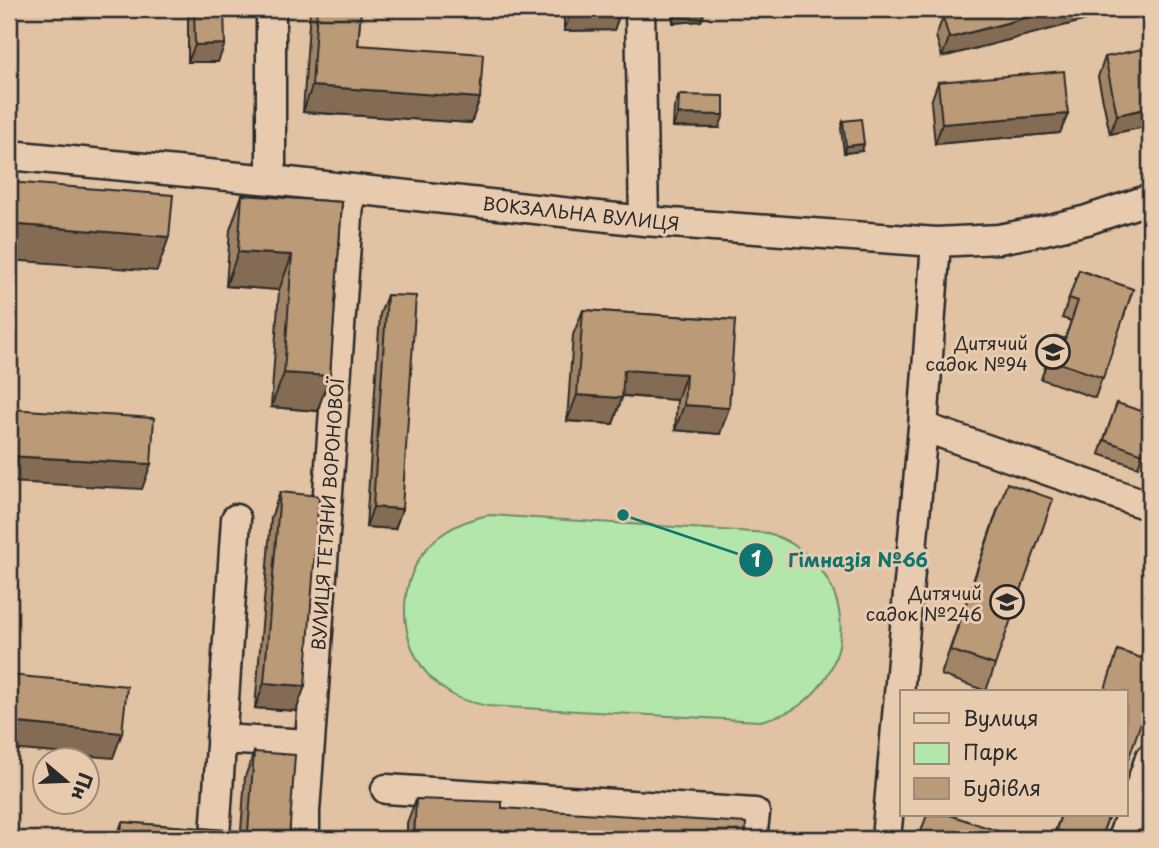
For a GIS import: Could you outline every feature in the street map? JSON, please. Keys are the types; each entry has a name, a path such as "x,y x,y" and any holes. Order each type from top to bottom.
{"street":[{"path":"271,9 271,180"},
{"path":"640,9 644,220"},
{"name":"ВОКЗАЛЬНА ВУЛИЦЯ","path":"9,155 644,220 936,242 999,239 1045,230 1087,220 1150,199"},
{"name":"ВУЛИЦЯ ТЕТЯНИ ВОРОНОВОЇ","path":"305,839 350,189"},
{"path":"886,839 923,427 936,242"},
{"path":"923,427 1147,505"},
{"path":"215,836 236,519"},
{"path":"221,739 310,744"},
{"path":"1122,839 1150,758"},
{"path":"386,789 755,813 752,839"}],"green space":[{"path":"489,515 768,533 795,545 815,563 830,585 839,609 840,635 835,660 821,684 800,705 786,713 760,721 488,706 457,697 431,678 418,660 409,640 405,618 406,597 411,576 421,556 436,539 461,524"}],"building":[{"path":"194,9 224,9 225,44 195,45"},
{"path":"317,9 361,9 358,45 483,54 480,98 312,86"},
{"path":"569,9 619,9 619,16 569,17"},
{"path":"675,9 703,9 704,14 675,16"},
{"path":"974,9 1060,9 949,38 943,17"},
{"path":"1147,48 1150,62 1150,108 1117,115 1105,57"},
{"path":"1064,71 1068,114 942,124 938,82"},
{"path":"679,95 724,96 724,115 678,114"},
{"path":"861,119 864,144 846,146 843,121"},
{"path":"9,182 173,195 169,237 9,224"},
{"path":"242,195 342,202 330,376 284,373 292,255 238,252"},
{"path":"1079,270 1133,289 1103,378 1048,359 1056,336 1065,339 1078,301 1069,298"},
{"path":"387,295 416,296 402,509 373,507"},
{"path":"583,310 735,320 729,408 684,405 686,374 624,370 622,398 577,395"},
{"path":"1117,403 1150,414 1150,432 1143,454 1104,440"},
{"path":"9,409 154,418 151,464 9,456"},
{"path":"1007,483 1053,499 995,665 950,650"},
{"path":"280,492 319,496 305,686 264,683"},
{"path":"1118,650 1150,661 1150,696 1128,760 1128,690 1105,690"},
{"path":"9,675 127,686 122,733 9,722"},
{"path":"254,752 295,755 289,839 121,839 122,822 248,832"},
{"path":"416,799 502,802 502,808 746,823 745,839 414,839"},
{"path":"927,816 953,816 1021,839 918,839"},
{"path":"1061,816 1109,816 1100,839 1081,839 1056,830"},
{"path":"349,835 375,837 348,839"}],"place":[{"name":"Дитячий садок №94","path":"1053,352"},
{"name":"Гімназія №66","path":"623,515"},
{"name":"Дитячий садок №246","path":"1007,602"}]}
